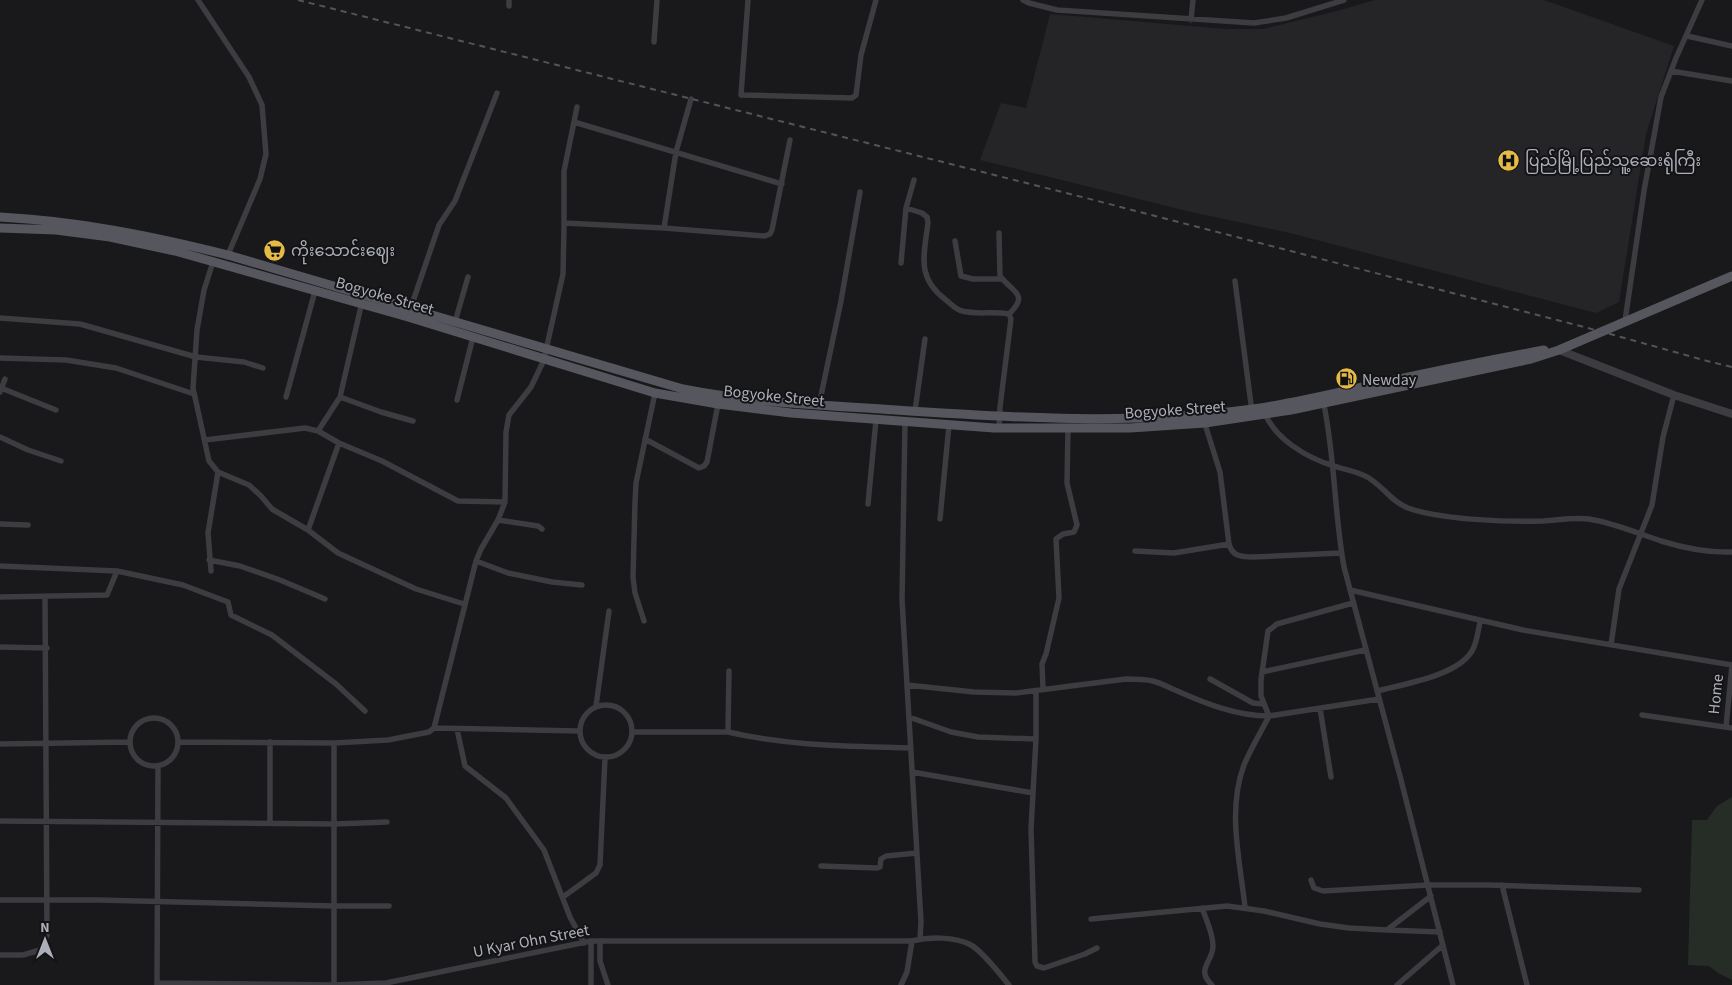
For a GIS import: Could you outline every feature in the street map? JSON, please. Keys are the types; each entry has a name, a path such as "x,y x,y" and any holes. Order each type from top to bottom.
{"main road":[{"name":"Bogyoke Street","path":"0,217 56,220 107,228 156,237 228,255 409,313 473,337 544,360 655,393 718,404 790,413 999,428 1130,428 1252,413 1323,400 1476,367 1531,359 1625,322 1732,276"},
{"name":"Bogyoke Street","path":"0,228 56,230 110,237 175,251 314,291 363,299"},
{"name":"Bogyoke Street","path":"409,313 455,322 546,350 701,393 778,402 1000,416 1203,418"}],"street":[{"path":"198,0 249,77 262,105 266,154 260,179 225,265"},
{"path":"654,42 657,0"},
{"path":"748,0 741,95 852,98 856,95 860,55 876,0"},
{"path":"1023,0 1057,10 1236,23 1270,22 1344,0"},
{"path":"1192,20 1193,0"},
{"path":"1625,322 1658,112 1671,71 1702,0"},
{"path":"1687,36 1732,46"},
{"path":"1671,71 1732,81"},
{"path":"409,313 439,225 455,201 497,93"},
{"path":"664,228 676,152 691,99"},
{"path":"434,728 476,560 498,520 505,502 506,432 509,415 531,386 544,360 563,274 564,171 577,107"},
{"path":"574,122 782,184"},
{"path":"564,223 766,236 772,230 790,140"},
{"path":"901,263 906,208 914,180"},
{"path":"819,405 841,301 860,192"},
{"path":"906,208 928,217 923,260 926,277 934,292 962,311 1009,314 1016,308 1019,297 1018,292 1000,276 999,233"},
{"path":"955,241 960,276 973,279 1002,279"},
{"path":"213,262 204,290 197,330 194,394 209,461 218,472 249,485 272,509 308,530 338,553 416,589 464,604"},
{"path":"455,322 468,277"},
{"path":"1235,281 1252,413"},
{"path":"286,397 314,291"},
{"path":"318,431 340,397 363,299"},
{"path":"999,428 1012,319 1009,314"},
{"path":"0,318 80,324 196,357 244,362 263,368"},
{"path":"458,400 473,337"},
{"path":"915,411 925,339"},
{"path":"1561,348 1674,394 1732,414"},
{"path":"0,358 66,360 116,368 194,394"},
{"path":"5,379 1,390 56,410"},
{"path":"644,621 635,593 633,577 636,483 655,393"},
{"path":"1611,645 1619,589 1652,505 1662,437 1674,394"},
{"path":"340,397 413,421"},
{"path":"1323,400 1342,553 1350,590 1431,896 1452,984"},
{"path":"646,439 699,468 704,466 707,462 718,404"},
{"path":"1264,411 1274,428 1283,438 1309,455 1332,466 1362,474 1372,480 1392,500 1406,508 1460,517 1516,521 1589,519 1642,533 1690,549 1732,552"},
{"path":"1203,418 1220,472 1229,544 1235,554 1248,557 1342,553"},
{"path":"868,504 876,420"},
{"path":"905,422 902,600 921,922 920,939"},
{"path":"940,519 949,425"},
{"path":"205,440 305,428 318,431 339,443 382,461 458,501 505,502"},
{"path":"1043,690 1042,664 1048,648 1059,598 1056,539 1063,534 1074,532 1077,525 1067,484 1068,428"},
{"path":"0,437 28,450 61,461"},
{"path":"308,530 339,443"},
{"path":"211,572 208,533 218,472"},
{"path":"498,520 538,526 542,529"},
{"path":"0,524 28,525"},
{"path":"1135,552 1174,552 1229,544"},
{"path":"209,560 240,566 325,599"},
{"path":"476,560 508,573 552,582 582,585"},
{"path":"0,566 117,571 183,585 228,602 231,615 272,635 336,684 365,711"},
{"path":"0,597 107,595 117,571"},
{"path":"1350,590 1480,622 1732,665"},
{"path":"0,955 23,955 40,950 47,935 46,597"},
{"path":"1245,907 1235,817 1237,792 1244,765 1269,716 1261,689 1267,634 1270,627 1277,624 1353,603"},
{"path":"596,706 609,611"},
{"path":"1377,691 1435,676 1464,660 1473,648 1480,622"},
{"path":"0,647 47,648"},
{"path":"1262,672 1365,650"},
{"name":"Home","path":"1729,727 1732,665"},
{"path":"728,732 729,670"},
{"path":"907,685 974,692 1036,691 1126,679 1146,680 1159,683 1237,714 1252,716 1269,716 1379,699"},
{"path":"1210,679 1253,703 1264,704"},
{"path":"1036,691 1036,738 1031,829 1035,962 1037,966 1044,968 1098,948"},
{"path":"596,706 616,707 625,713 631,722 633,732 630,742 624,751 616,756 605,758 595,756 586,750 581,741 579,731 581,721 587,712 596,706"},
{"path":"1320,708 1332,777"},
{"path":"1642,715 1729,727"},
{"path":"909,717 951,732 978,737 1036,738"},
{"path":"154,718 166,721 175,730 178,742 172,758 158,767 144,765 133,756 129,742 132,730 141,721 154,718"},
{"path":"178,742 388,740 428,732 434,728 579,731"},
{"path":"457,729 465,766 506,798 544,850 570,917 588,942 591,985"},
{"path":"633,732 728,732 756,739 780,742 910,748"},
{"path":"0,744 129,742"},
{"path":"270,742 270,823"},
{"path":"334,742 334,985"},
{"path":"563,897 596,873 600,865 605,758"},
{"path":"157,984 158,767"},
{"path":"912,772 1033,793"},
{"path":"0,821 335,824 387,822"},
{"path":"821,866 877,868 880,867 881,859 886,856 917,853"},
{"path":"1311,880 1314,888 1323,891 1428,885 1502,885 1639,890"},
{"path":"1502,885 1527,985"},
{"path":"1387,930 1431,896"},
{"path":"0,900 99,900 389,906"},
{"path":"1091,919 1218,906 1245,907 1320,924 1349,928 1440,932"},
{"path":"1202,908 1213,946 1204,971 1206,980 1212,985"},
{"name":"U Kyar Ohn Street","path":"157,984 334,985 386,983 600,941 912,941 920,939 948,939 971,945 1009,985"},
{"path":"600,941 600,961 608,985"},
{"path":"901,985 907,972 912,941"},
{"path":"1397,985 1443,945"}],"shaded area":[{"path":"1375,0 1544,0 1674,46 1646,134 1619,302 1596,313 1290,233 1187,211 980,160 1001,103 1026,108 1050,14 1226,29 1263,29"},
{"path":"1732,797 1732,980 1709,966 1688,965 1692,820 1707,820 1717,806"}],"railway":[{"path":"298,0 1086,198 1732,367"}],"place":[{"name":"ပြည်မြို့ပြည်သူ့ဆေးရုံကြီး","path":"1509,160"},
{"name":"ကိုးသောင်းဈေး","path":"275,250"},
{"name":"Newday","path":"1346,379"}]}
